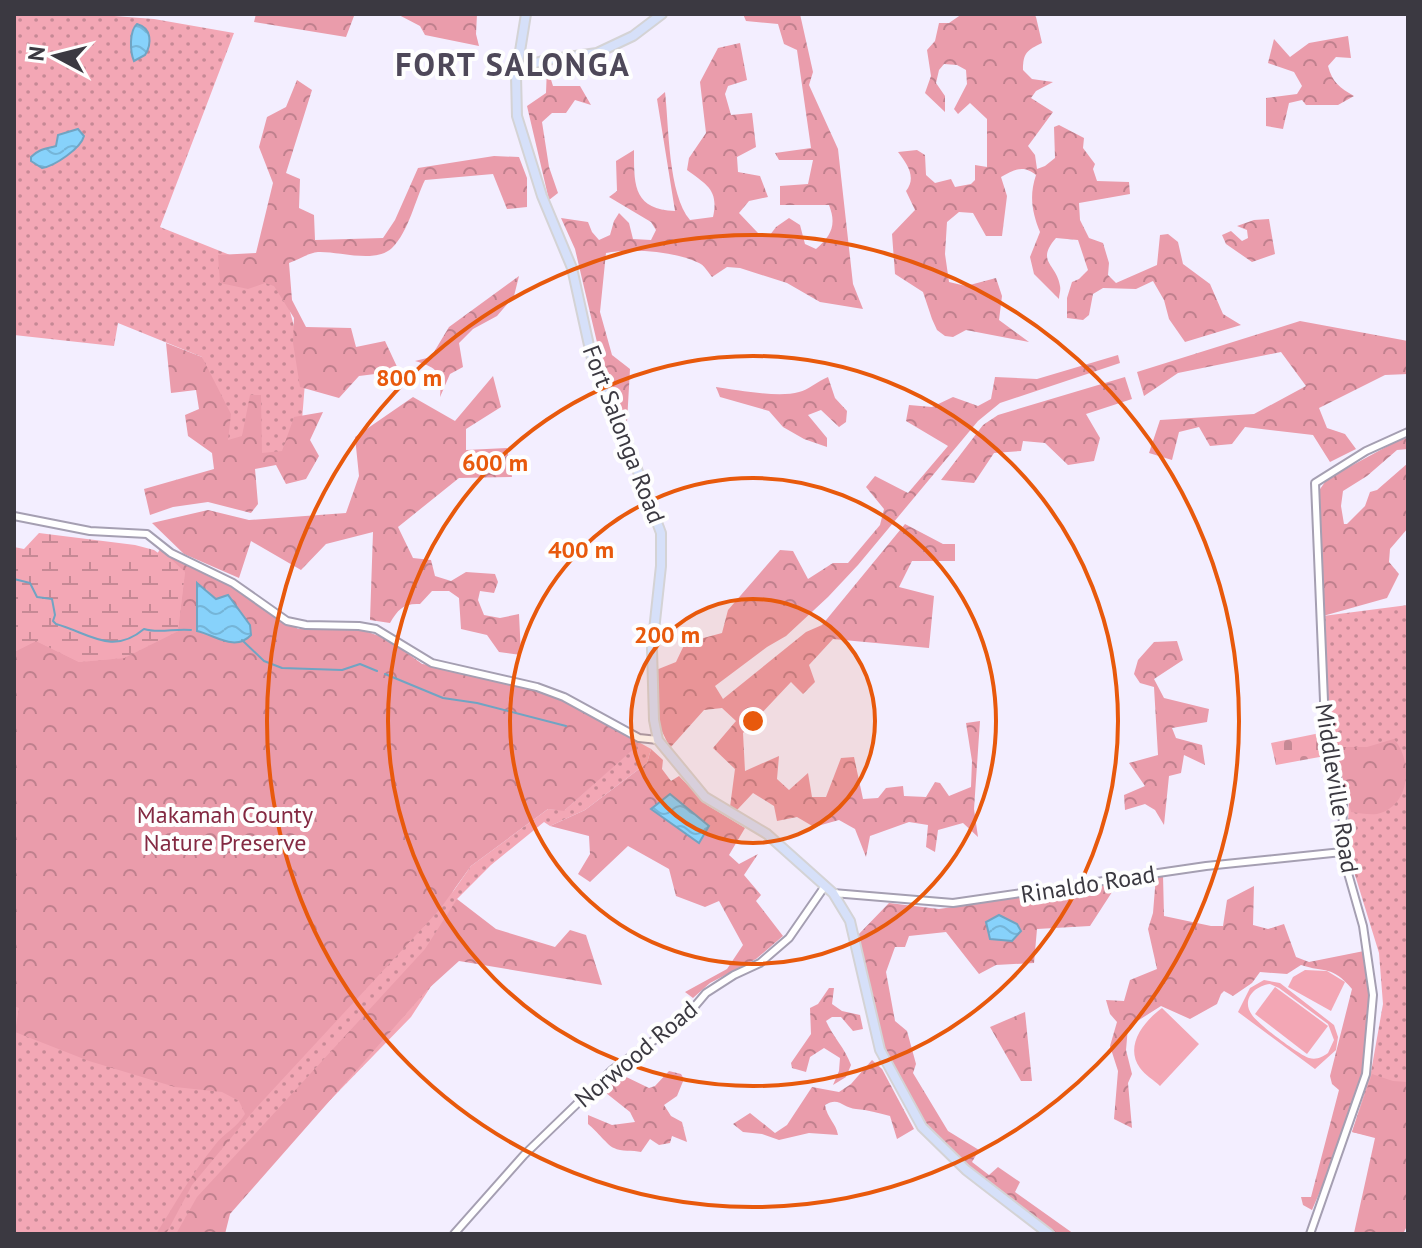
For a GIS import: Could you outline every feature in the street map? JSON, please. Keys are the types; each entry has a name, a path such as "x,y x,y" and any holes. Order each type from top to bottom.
{"main road":[{"name":"Fort Salonga Road","path":"526,14 516,76 517,116 538,187 572,268 592,359 613,405 661,533 661,566 652,649 654,720 658,740"},
{"path":"518,68 546,60 597,53 633,36 662,14"},
{"path":"658,740 705,797 767,834 833,893 850,921 880,1050 922,1127 966,1170 1049,1234"}],"street":[{"name":"Middleville Road","path":"1310,1234 1366,1074 1373,995 1363,926 1342,852 1343,804 1322,704 1315,483 1366,451 1408,432"},
{"path":"14,516 90,531 147,534 171,553 233,583 287,621 376,629 432,663 537,687 564,697 639,738 658,740"},
{"name":"Rinaldo Road","path":"833,893 959,902 1206,866 1342,852"},
{"name":"Norwood Road","path":"454,1234 534,1144 612,1070 684,1019 706,993 760,963 789,938 825,886"}],"green space":[{"path":"14,14 88,14 154,19 234,33 160,227 280,275 306,370 302,420 287,456 218,462 202,357 118,323 114,346 14,335"},
{"path":"256,14 359,14 354,16 346,37 254,22"},
{"path":"397,14 477,14 479,46 425,35 420,26"},
{"path":"743,14 800,14 813,72 809,85 838,149 853,284 863,309 820,302 787,283 740,268 727,267 712,277 701,264 666,253 606,253 600,312 612,355 630,369 627,422 600,355 575,249 561,218 588,222 599,240 610,235 619,213 629,223 633,239 651,240 656,230 651,222 609,197 617,191 616,161 634,150 634,174 639,193 651,206 675,211 657,99 665,92 673,177 683,208 690,220 713,217 713,194 706,184 687,170 689,158 706,133 700,82 718,48 740,43 747,80 728,86 725,94 731,115 752,113 756,147 737,157 738,172 760,176 768,197 749,201 739,213 758,233 770,235 789,218 800,225 805,244 816,249 831,230 829,205 780,205 780,186 808,184 813,160 779,160 775,153 811,148 797,50 784,44 778,24 746,21"},
{"path":"962,14 1034,14 1036,17 1042,43 1027,53 1023,70 1032,79 1053,82 1036,91 1031,98 1053,112 1028,146 1035,155 1037,169 1055,158 1054,127 1059,125 1084,138 1083,148 1095,164 1093,169 1097,181 1129,182 1130,194 1079,203 1080,220 1089,238 1103,243 1109,263 1108,275 1116,283 1157,265 1160,235 1168,234 1178,242 1183,264 1210,284 1223,314 1241,325 1185,342 1169,319 1164,300 1153,281 1136,289 1103,288 1093,294 1089,315 1083,320 1067,318 1067,298 1072,282 1088,270 1078,240 1056,238 1047,258 1058,279 1059,299 1034,274 1030,257 1040,232 1032,204 1036,175 1023,169 1001,177 1007,196 1002,236 986,236 973,213 959,212 947,222 945,254 949,282 966,286 996,278 1002,296 999,320 1029,342 966,330 953,337 945,336 937,330 923,292 895,274 892,234 915,210 906,191 911,181 910,171 898,152 917,150 925,155 926,175 935,183 951,179 955,187 971,184 975,180 975,165 987,167 987,119 970,103 958,114 954,109 967,84 966,70 957,65 944,64 939,70 936,83 945,96 945,112 925,93 931,76 927,50 935,41 939,23 949,23"},
{"path":"1348,36 1351,58 1336,57 1328,66 1337,84 1354,96 1338,105 1306,105 1302,100 1289,103 1283,129 1266,126 1266,98 1297,94 1302,86 1294,72 1268,63 1274,39 1290,57 1309,43"},
{"path":"547,67 553,86 580,86 591,105 575,100 566,113 552,113 542,122 549,167 558,193 549,200 527,106 546,93"},
{"path":"297,80 312,90 286,173 300,179 299,208 314,215 315,240 383,238 395,220 418,168 494,156 519,157 527,178 527,207 507,209 493,174 425,180 403,233 385,253 367,256 318,252 289,263 292,300 306,327 351,328 356,347 385,341 399,371 359,376 339,398 300,387 293,343 294,318 274,286 265,283 248,289 220,283 218,255 256,253 273,183 259,147 267,117 286,107"},
{"path":"1269,219 1275,254 1252,262 1226,244 1222,235 1231,231 1242,241 1248,238 1247,230 1237,226"},
{"path":"519,276 514,296 497,316 473,329 459,343 463,367 450,374 440,397 437,372 415,361 431,357 449,327"},
{"path":"1300,321 1408,341 1408,374 1385,375 1319,408 1327,428 1345,434 1356,449 1330,462 1313,435 1245,427 1232,444 1210,446 1199,427 1179,432 1172,460 1149,453 1160,420 1254,414 1306,386 1281,352 1178,373 1144,396 1137,372"},
{"path":"166,343 202,357 231,414 228,440 242,436 250,395 261,395 262,453 282,451 294,417 323,412 310,440 319,456 306,479 286,484 276,465 255,469 258,504 251,513 208,502 173,507 150,515 144,489 214,469 212,453 188,436 185,415 199,409 196,390 171,393"},
{"path":"1118,355 1120,363 1000,403 978,421 828,597 786,636 715,686 723,699 806,632 822,625 905,524 943,544 955,544 955,561 912,561 899,587 934,596 929,648 833,639 809,665 815,682 803,694 791,682 743,733 745,771 779,756 777,779 789,790 808,773 812,797 826,797 841,758 854,757 863,799 878,798 886,788 903,786 904,796 926,797 935,782 940,783 949,796 971,787 972,761 966,723 980,721 974,809 978,837 963,823 938,830 935,852 926,847 928,825 909,822 870,836 866,857 855,829 839,820 814,827 797,817 777,821 774,806 753,793 737,810 730,807 735,769 713,748 736,721 722,708 704,710 670,748 658,723 656,670 676,662 685,643 722,633 728,610 780,550 793,551 808,579 833,563 848,563 880,525 884,509 866,487 875,476 908,493 948,446 906,421 909,405 932,407 953,397 978,406 991,399 995,377 1037,379"},
{"path":"493,376 501,407 466,429 466,450 507,448 512,477 459,478 398,527 413,558 431,560 435,576 451,581 466,572 495,574 498,582 494,593 480,591 478,600 484,615 500,618 519,614 521,655 499,652 487,635 461,629 459,598 449,591 432,591 420,604 402,608 390,623 370,620 373,532 326,544 301,570 251,541 239,578 184,554 152,523 208,510 249,520 346,513 359,476 355,437 413,397 455,421"},
{"path":"828,377 835,398 847,411 846,422 839,427 821,410 808,415 827,438 827,447 783,427 769,411 720,397 716,387 791,394"},
{"path":"1125,377 1132,399 1086,414 1100,438 1094,461 1068,465 1045,443 1023,441 1021,451 994,453 974,483 941,480 983,425 998,415"},
{"path":"1408,435 1408,449 1397,450 1367,476 1343,491 1341,506 1344,524 1347,524 1365,506 1370,492 1377,490 1408,463 1408,528 1390,549 1389,562 1399,574 1387,598 1323,616 1318,492 1327,479"},
{"path":"39,533 154,550 185,572 178,631 124,658 79,662 36,641 14,652 14,547 24,549"},
{"name":"Makamah County Nature Preserve","path":"160,549 229,584 262,609 298,629 359,629 387,639 422,664 511,683 561,698 651,749 647,763 585,810 550,826 544,822 491,865 457,899 439,974 411,1017 230,1203 218,1234 14,1234 14,630 121,618","holes":["632,749 565,810 548,809 471,866 452,893 469,861"]},
{"name":"Makamah County Nature Preserve","path":"160,549 229,584 262,609 298,629 359,629 387,639 422,664 511,683 561,698 639,744 564,811 548,809 471,866 440,909 255,1109 192,1185 166,1234 156,1234 207,1156 245,1114 239,1101 222,1092 175,1087 89,1061 15,1032 19,1008 14,1006 14,652 36,641 79,662 124,658 178,631 185,572","holes":["205,587 216,599 228,596 250,625 222,641 210,634"]},
{"path":"1408,605 1408,1136 1375,1137 1352,1132 1371,1072 1383,1004 1379,953 1347,849 1349,797 1327,710 1323,616"},
{"path":"1177,641 1183,660 1154,679 1164,698 1209,709 1207,722 1172,728 1176,738 1202,745 1205,765 1184,755 1181,773 1169,776 1164,825 1155,810 1145,804 1125,810 1124,795 1145,786 1129,763 1158,755 1154,687 1140,683 1134,674 1138,660 1154,642"},
{"path":"1320,733 1325,756 1276,765 1271,743"},
{"path":"1394,739 1406,770 1397,802 1377,814 1351,812 1333,741 1341,747 1367,747"},
{"path":"651,749 663,760 662,769 671,781 679,776 707,805 745,828 729,855 739,864 758,854 744,875 761,895 756,901 783,936 756,959 710,983 693,998 685,992 727,969 743,945 719,901 705,907 676,896 669,869 628,846 590,882 578,874 590,854 589,836 550,826 585,810 647,763"},
{"path":"1163,875 1164,916 1223,926 1227,900 1254,886 1253,925 1268,929 1284,924 1296,957 1309,962 1364,951 1371,996 1364,1072 1346,1131 1312,1210 1303,1205 1301,1197 1311,1197 1339,1090 1332,1084 1330,1076 1352,989 1333,973 1301,965 1287,974 1260,972 1252,983 1233,996 1224,991 1217,1004 1190,1019 1161,1006 1128,1027 1126,1050 1132,1074 1128,1083 1132,1128 1114,1119 1118,1071 1110,1046 1117,1022 1110,1014 1106,1000 1124,1001 1130,980 1157,969 1148,929 1153,913 1156,876"},
{"path":"1132,880 1114,889 1090,926 1037,929 1034,963 996,965 979,974 946,932 909,936 905,947 895,947 886,972 895,1021 907,1031 916,1064 913,1073 948,1131 979,1150 972,1162 989,1175 998,1167 1020,1182 1015,1192 1074,1234 1058,1234 967,1167 925,1124 882,1043 857,936 889,903 939,909"},
{"path":"457,899 496,929 555,947 570,930 586,935 602,985 459,961 427,990 230,1214 225,1234 176,1234 197,1197 425,949"},
{"path":"1305,970 1327,971 1345,982 1331,1011 1288,987 1293,977"},
{"path":"1264,980 1280,983 1334,1025 1338,1037 1336,1050 1315,1069 1238,1012 1250,988","holes":["1270,984 1328,1024 1334,1040 1328,1053 1317,1058 1304,1056 1252,1015 1248,1004 1254,991"]},
{"path":"1275,987 1328,1026 1307,1054 1255,1014"},
{"path":"829,988 834,988 832,1004 842,1011 860,1015 863,1029 853,1031 841,1017 826,1021 851,1065 846,1077 833,1085 840,1058 824,1048 810,1057 806,1072 792,1068 791,1063 811,1034 810,1008 818,1004"},
{"path":"1162,1008 1199,1044 1160,1086 1140,1068 1134,1051 1143,1027"},
{"path":"1025,1012 1032,1081 1021,1081 990,1027"},
{"path":"872,1060 882,1069 914,1129 897,1139 890,1116 834,1102 825,1105 838,1135 809,1133 779,1140 743,1132 733,1124 750,1113 775,1133 787,1125 812,1087 839,1092 851,1084"},
{"path":"669,1071 681,1074 684,1079 677,1096 664,1105 671,1116 682,1122 687,1142 672,1136 670,1143 659,1145 650,1139 641,1152 620,1150 588,1124 588,1115 612,1125 635,1122 630,1112 601,1089 618,1073 649,1088"},
{"path":"1372,1074 1408,1082 1408,1224 1403,1234 1354,1233 1375,1138 1352,1132"}],"water":[{"path":"137,24 146,29 150,41 145,55 134,61 131,42"},
{"path":"78,129 84,136 82,141 67,156 42,168 31,161 37,152 56,146 58,135"},
{"path":"197,583 216,599 228,595 250,625 251,635 245,640 232,642 197,631"},
{"path":"670,794 709,826 699,843 651,809"},
{"path":"999,915 1017,924 1021,931 1012,941 990,939 986,922"}],"waterway":[{"path":"14,579 30,583 37,597 52,599 53,621 56,624 100,640 121,641 144,629 191,630"},
{"path":"242,640 264,661 282,668 342,670 360,664 377,671"},
{"path":"385,674 443,698 477,703 566,726"}],"district":[{"name":"FORT SALONGA","path":"513,64"}]}
